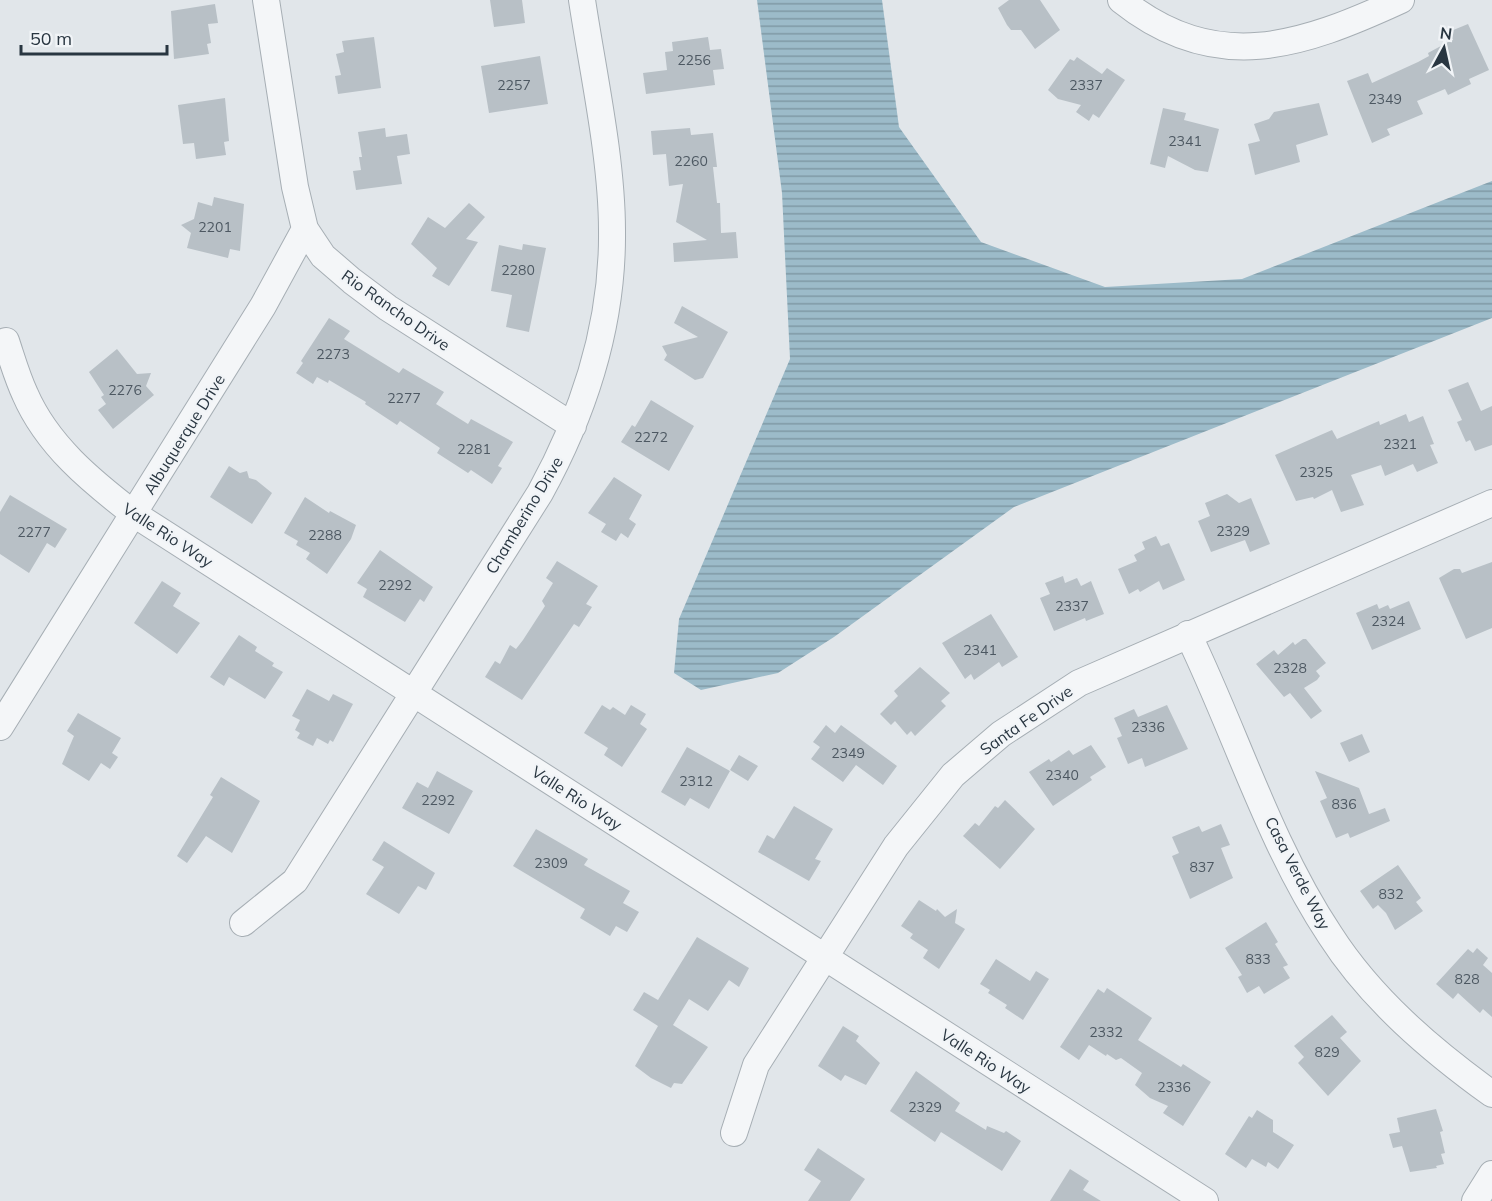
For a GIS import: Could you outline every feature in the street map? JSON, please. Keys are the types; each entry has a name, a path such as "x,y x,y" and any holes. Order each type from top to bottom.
{"street":[{"name":"Rio Rancho Drive","path":"266,0 295,188 305,229 323,256 388,308 573,426"},
{"name":"Chamberino Drive","path":"243,923 295,881 540,493 573,426 587,389 609,294 612,230 610,193 582,0"},
{"path":"1121,0 1141,16 1172,32 1210,44 1248,48 1280,45 1309,38 1401,0"},
{"name":"Albuquerque Drive","path":"0,727 263,306 305,229"},
{"name":"Valle Rio Way","path":"6,341 25,394 60,449 83,474 134,514 1205,1201"},
{"name":"Santa Fe Drive","path":"734,1133 756,1065 896,846 953,775 1000,734 1043,704 1079,683 1492,502"},
{"name":"Casa Verde Way","path":"1188,634 1266,812 1305,894 1330,936 1359,975 1404,1023 1455,1067 1492,1094"},
{"path":"1475,1201 1492,1174"}],"water":[{"path":"757,0 882,0 899,127 981,242 1105,287 1242,279 1492,181 1492,318 1014,507 834,637 778,673 701,690 674,673 679,619 790,359 782,193"}],"building":[{"path":"490,0 522,0 525,23 494,27"},
{"path":"1009,0 1040,0 1060,30 1035,49 1021,30 1011,30 1007,25 998,8"},
{"path":"215,4 218,23 208,24 211,43 207,44 209,54 174,59 171,11"},
{"path":"1468,24 1489,70 1469,79 1471,84 1448,95 1445,89 1417,101 1423,114 1387,129 1390,135 1372,143 1347,81 1368,73 1372,83 1418,62 1429,56 1428,53 1450,41 1446,33"},
{"path":"374,37 381,88 338,94 335,76 341,75 336,54 344,52 342,41"},
{"path":"708,37 710,50 721,49 724,69 713,70 715,85 646,94 643,73 667,70 665,52 673,51 672,42"},
{"path":"540,56 548,104 489,113 481,66"},
{"path":"1077,57 1102,74 1107,68 1125,80 1099,118 1093,114 1089,121 1076,112 1081,105 1058,99 1048,90 1070,59 1074,61"},
{"path":"225,98 229,141 224,142 226,155 196,159 194,143 183,144 178,105"},
{"path":"1319,103 1328,135 1296,145 1300,162 1255,175 1248,144 1260,141 1254,124 1269,119 1274,112"},
{"path":"1163,108 1186,113 1184,120 1219,129 1208,172 1195,170 1168,156 1165,168 1150,164"},
{"path":"385,128 386,137 407,134 410,154 397,156 402,184 356,190 353,171 361,170 359,157 362,157 358,132"},
{"path":"690,128 691,135 713,133 717,167 713,167 717,203 720,203 721,233 736,232 738,258 674,262 673,243 707,240 676,222 683,184 669,186 666,154 653,155 651,131"},
{"path":"214,197 244,204 240,251 230,249 228,258 187,248 191,233 181,225 194,219 198,202 212,206"},
{"path":"469,203 485,217 466,239 478,242 449,286 432,276 437,268 411,244 428,217 445,228"},
{"path":"523,244 546,248 529,332 506,327 512,295 491,291 499,245 522,250"},
{"path":"682,306 728,332 703,378 695,380 664,360 667,355 662,346 698,337 674,323"},
{"path":"329,318 350,331 344,339 399,373 403,368 444,392 436,404 468,424 471,419 513,442 498,466 502,468 492,484 471,470 468,473 437,453 440,448 400,421 397,425 365,404 366,402 329,380 328,383 317,377 313,384 296,373 303,363 301,361"},
{"path":"117,349 137,374 151,373 146,386 154,395 113,429 98,410 106,404 101,397 104,395 89,372"},
{"path":"1468,382 1481,411 1492,406 1492,445 1475,451 1470,440 1466,442 1457,422 1462,420 1448,390"},
{"path":"651,400 694,426 669,471 621,442 632,425 635,427"},
{"path":"1406,414 1409,422 1423,416 1434,444 1430,445 1438,463 1417,472 1413,464 1385,476 1381,465 1351,475 1364,505 1341,512 1332,490 1314,499 1313,497 1296,501 1275,455 1332,430 1337,439 1379,421 1380,425"},
{"path":"229,466 240,473 247,471 249,478 256,480 272,493 252,524 210,497"},
{"path":"614,477 642,495 629,519 636,524 628,538 621,533 616,541 601,532 606,524 588,513"},
{"path":"1227,494 1239,503 1251,498 1270,544 1250,552 1245,540 1211,552 1198,521 1210,516 1205,503"},
{"path":"10,495 67,529 55,548 47,543 29,573 0,554 0,512"},
{"path":"305,497 329,513 330,511 356,525 351,539 327,574 306,559 310,553 296,545 298,541 284,533"},
{"path":"1156,536 1161,546 1169,543 1185,580 1163,590 1159,581 1140,592 1138,589 1129,594 1118,569 1137,561 1134,555 1145,549 1142,542"},
{"path":"380,550 433,587 424,602 420,599 405,622 363,597 367,589 357,583"},
{"path":"557,561 598,586 586,604 592,607 579,627 574,624 522,700 485,677 495,661 500,664 510,645 516,649 545,606 542,601 553,583 546,578"},
{"path":"1492,562 1492,628 1466,639 1439,578 1454,569 1460,569 1462,573"},
{"path":"1063,576 1065,583 1077,578 1081,586 1091,581 1104,614 1086,621 1085,618 1054,631 1040,598 1050,594 1045,583"},
{"path":"162,581 181,593 173,606 200,623 177,654 134,623"},
{"path":"1409,601 1421,629 1372,650 1356,613 1377,604 1379,609 1388,605 1390,609"},
{"path":"991,614 1018,657 1002,667 999,662 974,680 971,674 965,679 942,643"},
{"path":"239,635 257,647 255,651 274,663 272,666 283,672 265,699 229,677 224,686 210,677"},
{"path":"1306,639 1326,663 1316,671 1320,676 1317,680 1304,688 1322,711 1311,719 1290,693 1284,697 1256,664 1274,650 1278,655 1293,642 1295,645"},
{"path":"920,667 950,693 941,701 946,706 915,736 911,731 907,735 895,721 891,725 880,714 898,696 894,691"},
{"path":"307,689 329,701 333,694 353,704 333,742 330,740 328,744 317,738 313,746 297,738 300,733 295,730 300,720 292,716"},
{"path":"602,705 610,710 613,707 625,715 631,705 646,714 640,724 647,729 622,767 604,755 608,748 584,733"},
{"path":"1167,705 1188,749 1145,767 1142,758 1128,764 1117,738 1122,736 1114,718 1134,709 1138,717"},
{"path":"78,713 121,738 112,753 118,757 110,769 101,763 89,781 62,764 74,736 67,731"},
{"path":"826,725 835,733 841,725 897,766 883,785 856,765 843,782 811,759 820,747 813,742"},
{"path":"1362,734 1370,752 1349,762 1340,743"},
{"path":"1091,745 1106,767 1090,777 1092,780 1053,806 1029,772 1049,759 1051,762 1069,750 1073,755"},
{"path":"687,747 730,771 709,809 690,798 685,806 661,792"},
{"path":"739,755 758,766 748,781 730,770"},
{"path":"437,771 473,791 449,834 402,808 417,782 428,788"},
{"path":"1315,771 1359,788 1369,814 1385,808 1390,821 1350,838 1348,833 1336,838 1320,801 1327,798"},
{"path":"221,777 260,801 232,853 206,836 187,863 177,856 213,797 210,795"},
{"path":"1005,800 1035,829 1000,869 963,836 975,823 979,826 995,806 998,808"},
{"path":"794,806 833,829 815,859 821,861 809,881 758,852 767,835 774,839"},
{"path":"1221,824 1230,845 1221,848 1233,878 1190,899 1172,856 1179,853 1172,837 1199,826 1202,832"},
{"path":"536,829 588,859 584,865 630,891 623,903 639,912 627,932 616,926 610,936 580,918 585,909 513,866"},
{"path":"384,841 435,873 426,890 418,886 399,914 366,894 384,867 372,860"},
{"path":"1398,865 1421,898 1416,902 1423,911 1395,930 1386,913 1378,905 1373,909 1360,891"},
{"path":"919,900 936,911 937,909 945,917 957,909 955,923 965,929 939,969 923,958 928,950 910,938 913,934 901,926"},
{"path":"1266,922 1278,942 1275,944 1288,965 1283,967 1290,978 1264,994 1259,986 1247,993 1238,977 1242,975 1225,948"},
{"path":"697,937 749,968 739,987 729,980 708,1011 689,999 673,1025 708,1047 682,1084 674,1083 671,1088 651,1078 635,1066 658,1026 633,1010 644,992 658,1000"},
{"path":"1477,948 1488,958 1483,965 1492,973 1492,1017 1483,1009 1480,1013 1458,993 1453,999 1436,984 1468,949 1473,953"},
{"path":"996,959 1030,981 1036,971 1049,979 1023,1020 1005,1008 1007,1005 988,993 990,990 980,984"},
{"path":"1107,988 1152,1018 1138,1040 1181,1067 1183,1064 1211,1082 1183,1126 1163,1113 1168,1106 1150,1098 1135,1085 1142,1073 1121,1058 1116,1060 1107,1054 1106,1056 1089,1045 1079,1060 1060,1047 1098,989 1104,993"},
{"path":"1332,1015 1347,1032 1340,1038 1361,1061 1328,1096 1298,1063 1304,1057 1294,1046"},
{"path":"843,1026 859,1036 856,1041 880,1063 866,1085 845,1075 841,1081 818,1066"},
{"path":"916,1071 960,1103 955,1111 986,1130 987,1126 1004,1133 1006,1131 1021,1141 1002,1171 941,1132 935,1142 890,1111"},
{"path":"1436,1109 1443,1131 1440,1132 1445,1153 1441,1154 1444,1164 1436,1166 1437,1168 1410,1172 1402,1146 1393,1148 1389,1134 1400,1132 1397,1118"},
{"path":"1257,1110 1273,1120 1273,1132 1294,1145 1278,1169 1268,1162 1266,1167 1252,1159 1246,1168 1225,1154 1249,1116 1252,1118"},
{"path":"818,1148 865,1179 850,1201 808,1201 821,1181 804,1170"},
{"path":"1070,1169 1089,1181 1083,1190 1101,1201 1050,1201"}]}
